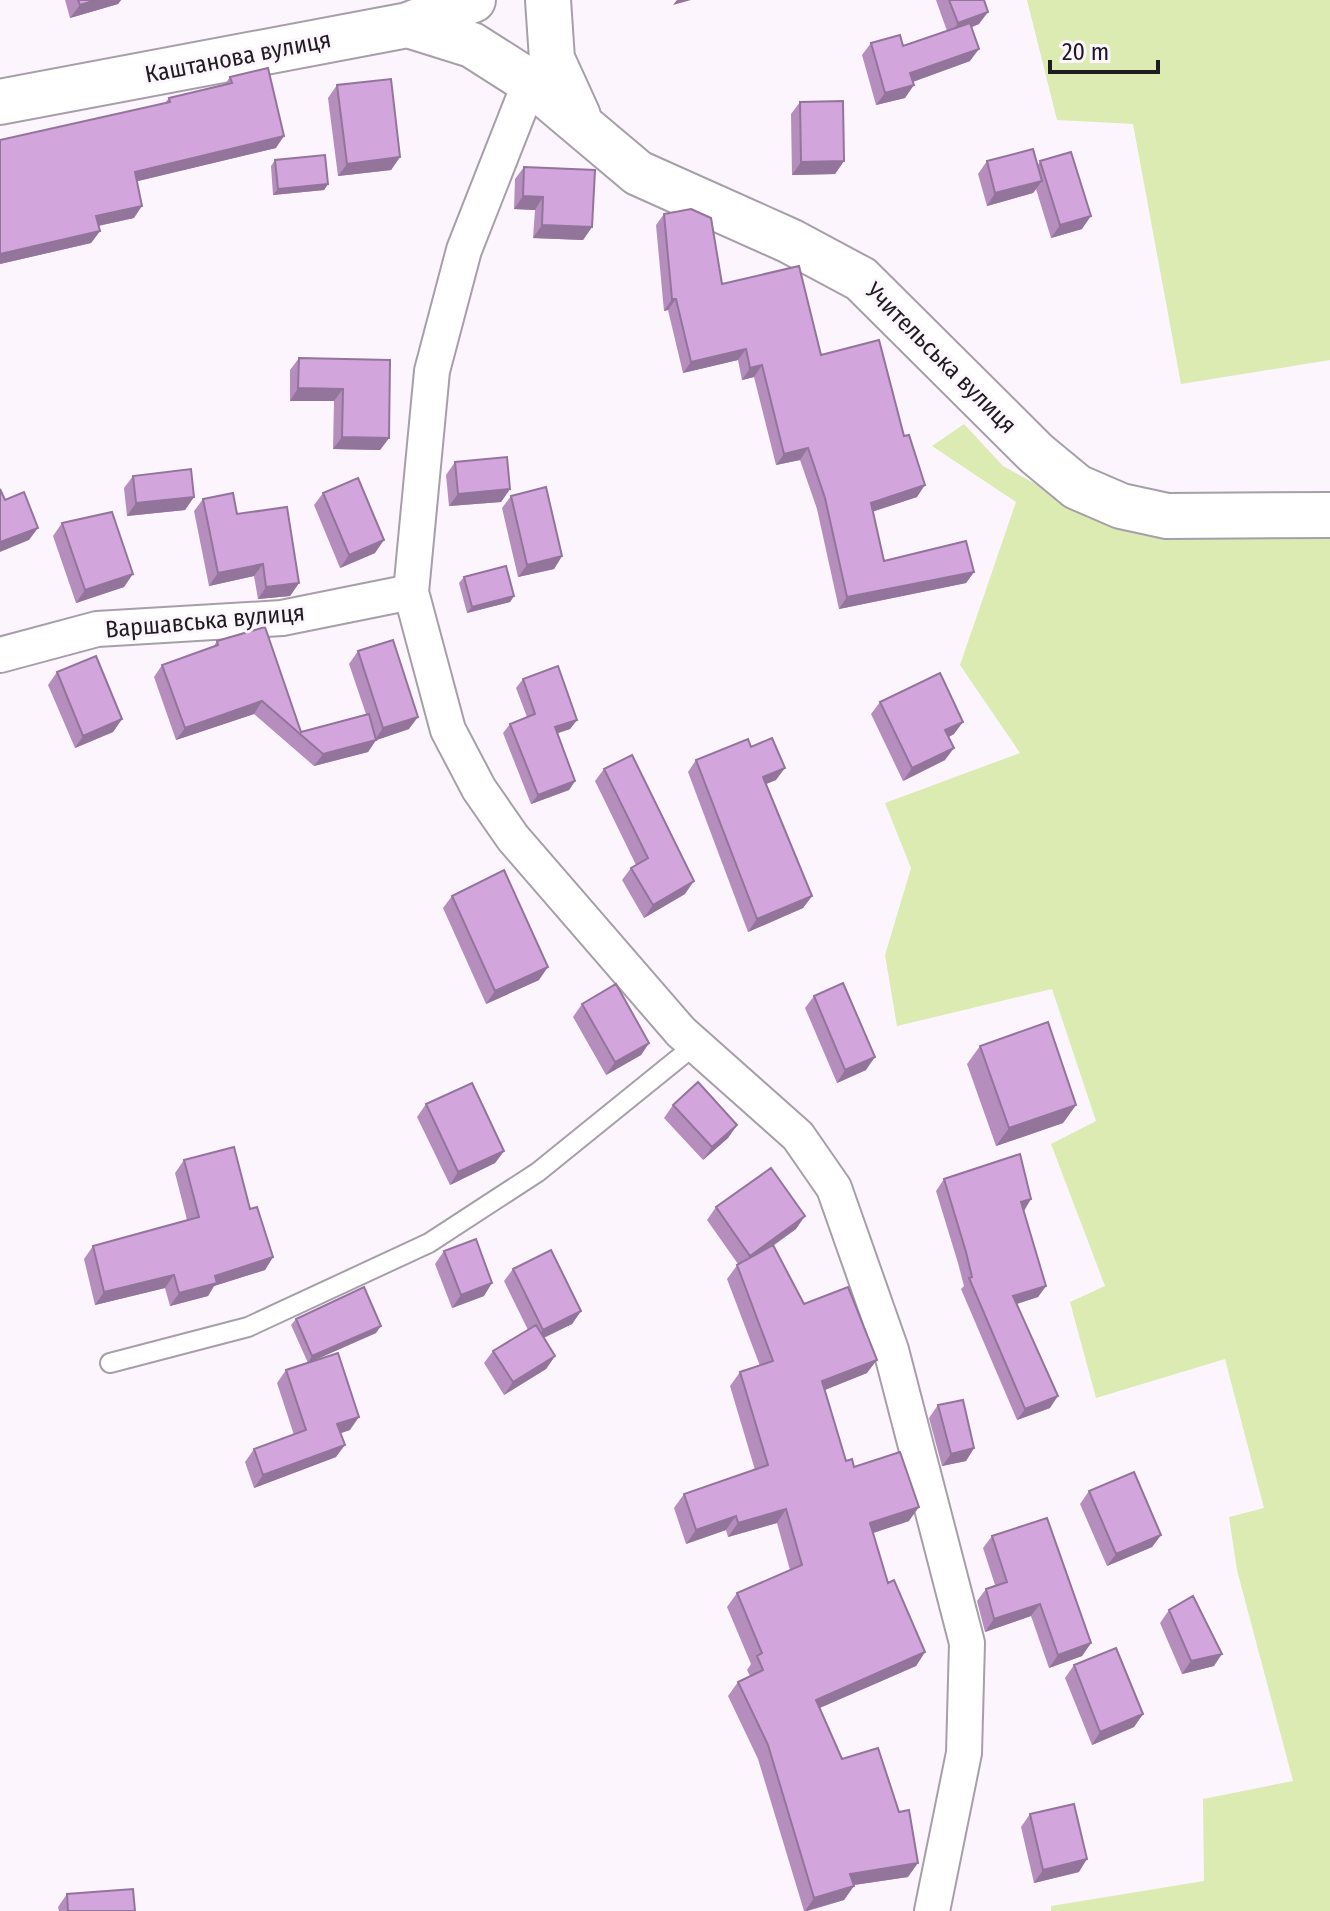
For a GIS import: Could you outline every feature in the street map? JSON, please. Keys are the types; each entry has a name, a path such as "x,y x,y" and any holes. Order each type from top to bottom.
{"main road":[{"name":"Каштанова вулиця","path":"0,102 408,25 473,0"},
{"path":"548,0 552,59 582,125"},
{"name":"Учительська вулиця","path":"408,25 472,45 530,82 638,173 790,241 861,279 1037,454 1077,487 1121,506 1167,516 1330,515"}],"street":[{"path":"530,82 464,250 432,371 411,592 448,730 479,789 513,838 695,1045 798,1136 834,1188 891,1350 967,1643 964,1753 932,1911"},
{"name":"Варшавська вулиця","path":"0,655 97,629 282,618 411,592"}],"lane":[{"path":"110,1363 248,1327 429,1243 538,1172 695,1045"}],"green space":[{"path":"1027,0 1330,0 1330,360 1181,384 1133,124 1057,120"},
{"path":"964,424 1003,466 1065,500 1330,527 1330,1911 1051,1911 1051,1906 1204,1881 1203,1799 1293,1781 1237,1570 1229,1517 1264,1508 1225,1359 1096,1398 1070,1302 1105,1286 1051,1144 1096,1121 1052,989 897,1026 885,955 911,868 885,803 1020,753 960,665 1016,502 932,446"}],"building":[{"path":"78,0 96,0 80,5"},
{"path":"949,0 984,0 988,12 958,23"},
{"path":"970,23 979,49 910,73 914,85 885,93 871,43 900,35 903,46"},
{"path":"268,68 284,136 135,172 142,206 96,216 100,231 0,254 0,140 170,102 169,98 232,83 230,77"},
{"path":"391,79 400,157 347,164 337,85"},
{"path":"843,101 844,161 801,162 800,102"},
{"path":"1033,149 1042,181 995,193 987,161"},
{"path":"1071,152 1091,216 1060,225 1040,161"},
{"path":"325,155 328,184 278,189 275,160"},
{"path":"524,167 595,170 592,227 542,225 543,197 523,196"},
{"path":"691,209 711,218 722,284 799,266 821,355 879,340 904,436 909,435 925,485 871,503 884,561 966,541 974,572 847,597 825,498 808,448 784,454 762,365 750,368 746,349 691,362 676,299 672,299 664,214"},
{"path":"299,358 390,360 389,438 342,437 343,389 298,388"},
{"path":"507,457 510,489 458,494 455,462"},
{"path":"191,469 194,497 136,503 133,476"},
{"path":"358,478 384,540 349,555 323,493"},
{"path":"546,487 562,556 527,565 511,496"},
{"path":"0,489 5,500 24,492 38,528 0,542"},
{"path":"233,493 237,514 287,507 299,583 266,587 263,564 218,573 203,499"},
{"path":"112,512 133,574 85,590 62,523"},
{"path":"506,566 514,596 472,607 464,577"},
{"path":"265,627 301,732 369,714 376,740 323,754 262,701 185,728 162,665 218,645 217,641"},
{"path":"393,640 418,717 383,728 358,651"},
{"path":"96,656 122,719 83,736 57,672"},
{"path":"558,666 577,720 555,727 575,781 538,795 510,724 535,714 523,679"},
{"path":"940,673 963,722 945,730 954,748 912,768 880,702"},
{"path":"772,738 785,768 763,777 812,896 757,919 696,760 748,739 751,747"},
{"path":"632,755 694,881 653,905 631,868 648,858 604,769"},
{"path":"504,870 548,967 495,991 452,896"},
{"path":"843,983 875,1057 845,1070 814,996"},
{"path":"616,984 649,1043 615,1062 582,1004"},
{"path":"1048,1022 1076,1105 1009,1128 980,1046"},
{"path":"698,1082 737,1125 712,1147 673,1105"},
{"path":"472,1083 504,1151 458,1172 426,1104"},
{"path":"234,1147 250,1209 257,1207 273,1257 215,1276 217,1283 179,1293 174,1275 104,1292 93,1246 199,1217 184,1160"},
{"path":"1020,1154 1031,1199 1021,1202 1046,1286 1013,1296 1058,1396 1025,1409 969,1278 972,1277 966,1252 944,1179"},
{"path":"771,1168 805,1216 750,1256 716,1207"},
{"path":"476,1239 492,1283 461,1295 444,1251"},
{"path":"773,1245 804,1304 848,1287 877,1360 822,1381 846,1461 852,1459 854,1467 900,1452 919,1507 870,1523 888,1583 894,1580 925,1652 816,1700 842,1759 878,1748 899,1812 909,1810 918,1863 850,1874 854,1886 814,1898 768,1745 738,1682 763,1670 757,1656 762,1653 737,1593 802,1565 786,1509 738,1523 736,1516 696,1530 684,1494 768,1465 740,1372 773,1361 737,1265"},
{"path":"551,1250 581,1311 543,1330 513,1269"},
{"path":"364,1287 381,1326 312,1356 296,1319"},
{"path":"536,1325 555,1356 513,1382 493,1351"},
{"path":"338,1353 359,1417 337,1424 345,1445 263,1475 254,1449 306,1430 286,1370"},
{"path":"963,1400 974,1448 951,1454 938,1405"},
{"path":"1134,1472 1161,1535 1116,1554 1089,1491"},
{"path":"1047,1518 1091,1643 1058,1655 1040,1604 994,1619 986,1589 1007,1582 992,1536"},
{"path":"1193,1596 1222,1654 1191,1661 1169,1610"},
{"path":"1116,1648 1143,1714 1100,1732 1074,1665"},
{"path":"1074,1804 1087,1859 1043,1870 1030,1814"},
{"path":"133,1889 135,1911 68,1911 67,1894"}]}
